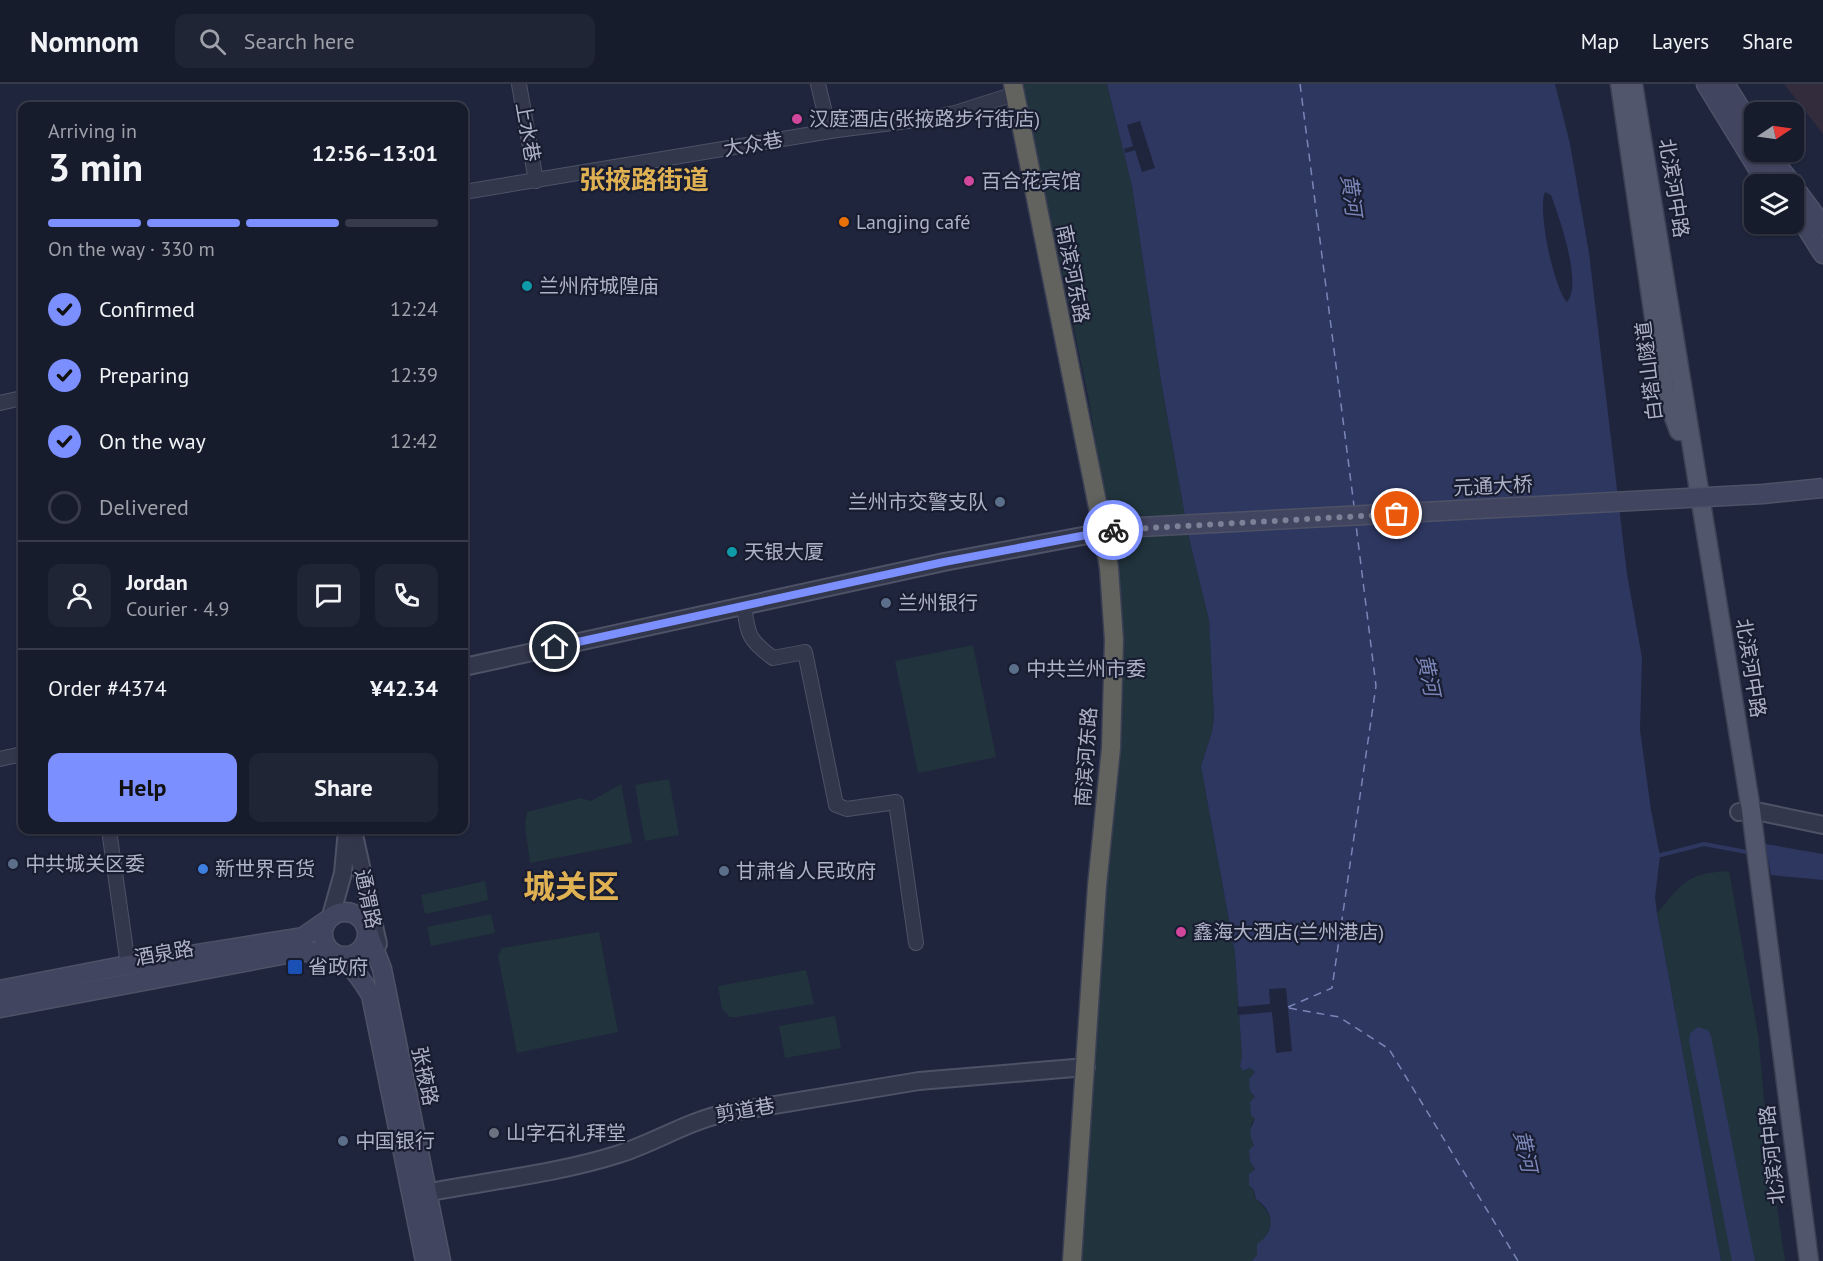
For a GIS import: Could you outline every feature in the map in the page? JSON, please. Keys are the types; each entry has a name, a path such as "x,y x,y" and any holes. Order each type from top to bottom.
{"highway":[{"name":"南滨河东路","path":"1007,88 1098,533 1102,721 1072,1261"},
{"name":"南滨河东路","path":"1063,1261 1082,1067"}],"main road":[{"name":"白塔山隧道","path":"1622,84 1663,306 1678,431"},
{"path":"1622,84 1665,393 1678,431"},
{"name":"北滨河中路","path":"1633,84 1745,811 1809,1261"},
{"path":"1706,84 1761,174"},
{"path":"1713,84 1724,92 1744,118"},
{"path":"1724,92 1744,127"},
{"path":"1775,162 1784,174"},
{"path":"1804,201 1823,226"},
{"path":"1804,223 1823,254"},
{"name":"北滨河中路","path":"1678,431 1745,811"},
{"name":"元通大桥","path":"1098,533 1121,528 1763,494 1823,488"},
{"name":"北滨河中路","path":"1753,867 1797,1261"},
{"path":"336,954 350,955 362,948 366,941 366,927 355,914 342,911 329,919 324,940 336,954 362,980 371,995 419,1194 441,1261"},
{"name":"酒泉路","path":"0,990 128,965 303,936 329,919"},
{"name":"张掖路","path":"366,927 382,969 419,1194"},
{"name":"酒泉路","path":"0,1008 292,953 314,950 336,954"},
{"path":"419,1194 425,1261"}],"street":[{"name":"上水巷","path":"519,84 536,181"},
{"path":"818,84 825,113 837,130"},
{"name":"大众巷","path":"468,191 837,130 851,130 955,113 1007,88"},
{"path":"0,403 18,399"},
{"path":"468,666 944,562 1098,533"},
{"path":"744,606 748,635 753,643 773,658 805,652 836,805 847,809 896,802 916,943"},
{"path":"0,759 18,755"},
{"path":"1745,811 1823,825"},
{"path":"110,834 128,965"},
{"path":"329,919 343,873 347,834"},
{"name":"通渭路","path":"354,834 382,969"},
{"path":"366,887 366,927"},
{"name":"剪道巷","path":"419,1194 567,1168 619,1154 703,1118 919,1081 1082,1067"}],"shaded area":[{"path":"1022,84 1107,84 1132,186 1161,381 1189,538 1209,620 1214,717 1212,732 1201,766 1235,953 1242,1057 1240,1066 1244,1071 1250,1068 1255,1072 1250,1078 1251,1092 1255,1097 1251,1101 1252,1116 1255,1119 1251,1124 1254,1145 1249,1151 1250,1162 1255,1169 1249,1175 1251,1188 1271,1221 1269,1233 1257,1245 1257,1255 1252,1261 1080,1261 1120,706 1121,611 1115,548 1107,517 1089,400"},
{"path":"1784,84 1823,84 1823,134 1804,110 1804,102 1798,102"},
{"path":"973,645 996,757 918,773 895,661"},
{"path":"669,779 679,835 645,841 635,785"},
{"path":"621,784 632,843 530,863 525,826 527,812 581,798 591,801"},
{"path":"1729,871 1758,1034 1769,1152 1785,1261 1721,1261 1657,913 1687,881 1703,874"},
{"path":"485,881 488,900 425,914 421,895"},
{"path":"491,914 495,933 431,946 427,927"},
{"path":"599,932 618,1032 517,1053 498,956 502,948"},
{"path":"806,970 814,1004 737,1017 730,1017 722,1009 718,986"},
{"path":"835,1016 841,1048 785,1058 779,1026"}],"water":[{"name":"黄河","path":"1107,84 1555,84 1570,144 1589,253 1627,574 1642,658 1640,730 1660,856 1655,897 1657,913 1721,1261 1252,1261 1257,1255 1257,1244 1268,1233 1271,1222 1267,1210 1256,1199 1254,1190 1249,1185 1249,1174 1255,1169 1250,1162 1249,1150 1254,1145 1250,1132 1255,1119 1251,1115 1250,1102 1255,1097 1250,1091 1249,1079 1255,1072 1250,1068 1243,1071 1240,1066 1242,1057 1235,953 1201,766 1212,732 1214,717 1209,620 1189,538 1161,381 1132,186","holes":["1545,192 1551,195 1564,234 1571,266 1571,293 1567,302 1552,266 1545,231 1543,201"]},
{"path":"1765,844 1823,854 1823,880 1771,875"},
{"path":"1698,1027 1708,1030 1711,1036 1755,1261 1732,1261 1689,1041 1690,1033"}],"pier":[{"path":"1140,121 1155,168 1142,172 1135,150 1125,153 1124,149 1133,146 1127,125"},
{"path":"1286,988 1292,1051 1276,1053 1272,1012 1238,1015 1237,1007 1270,1004 1269,989"}],"waterway":[{"path":"1657,856 1704,844 1752,853"}],"ferry route":[{"path":"1300,84 1354,506"},
{"path":"1288,1007 1332,988 1376,686 1356,525"},
{"path":"1289,1008 1339,1017 1389,1049 1518,1261"}],"way so far":[{"path":"1113,530 1397,514"}],"place":[{"name":"汉庭酒店(张掖路步行街店)","path":"797,119"},
{"name":"百合花宾馆","path":"969,181"},
{"name":"Langjing café","path":"844,222"},
{"name":"兰州府城隍庙","path":"527,286"},
{"name":"兰州市交警支队","path":"1000,502"},
{"name":"天银大厦","path":"732,552"},
{"name":"兰州银行","path":"886,603"},
{"name":"中共兰州市委","path":"1014,669"},
{"name":"中共城关区委","path":"13,864"},
{"name":"新世界百货","path":"203,869"},
{"name":"甘肃省人民政府","path":"724,871"},
{"name":"鑫海大酒店(兰州港店)","path":"1181,932"},
{"name":"省政府","path":"295,967"},
{"name":"山字石礼拜堂","path":"494,1133"},
{"name":"中国银行","path":"343,1141"}],"district":[{"name":"张掖路街道","path":"644,180"},
{"name":"城关区","path":"571,887"}],"route":[{"path":"555,647 944,562 1113,530"}]}
